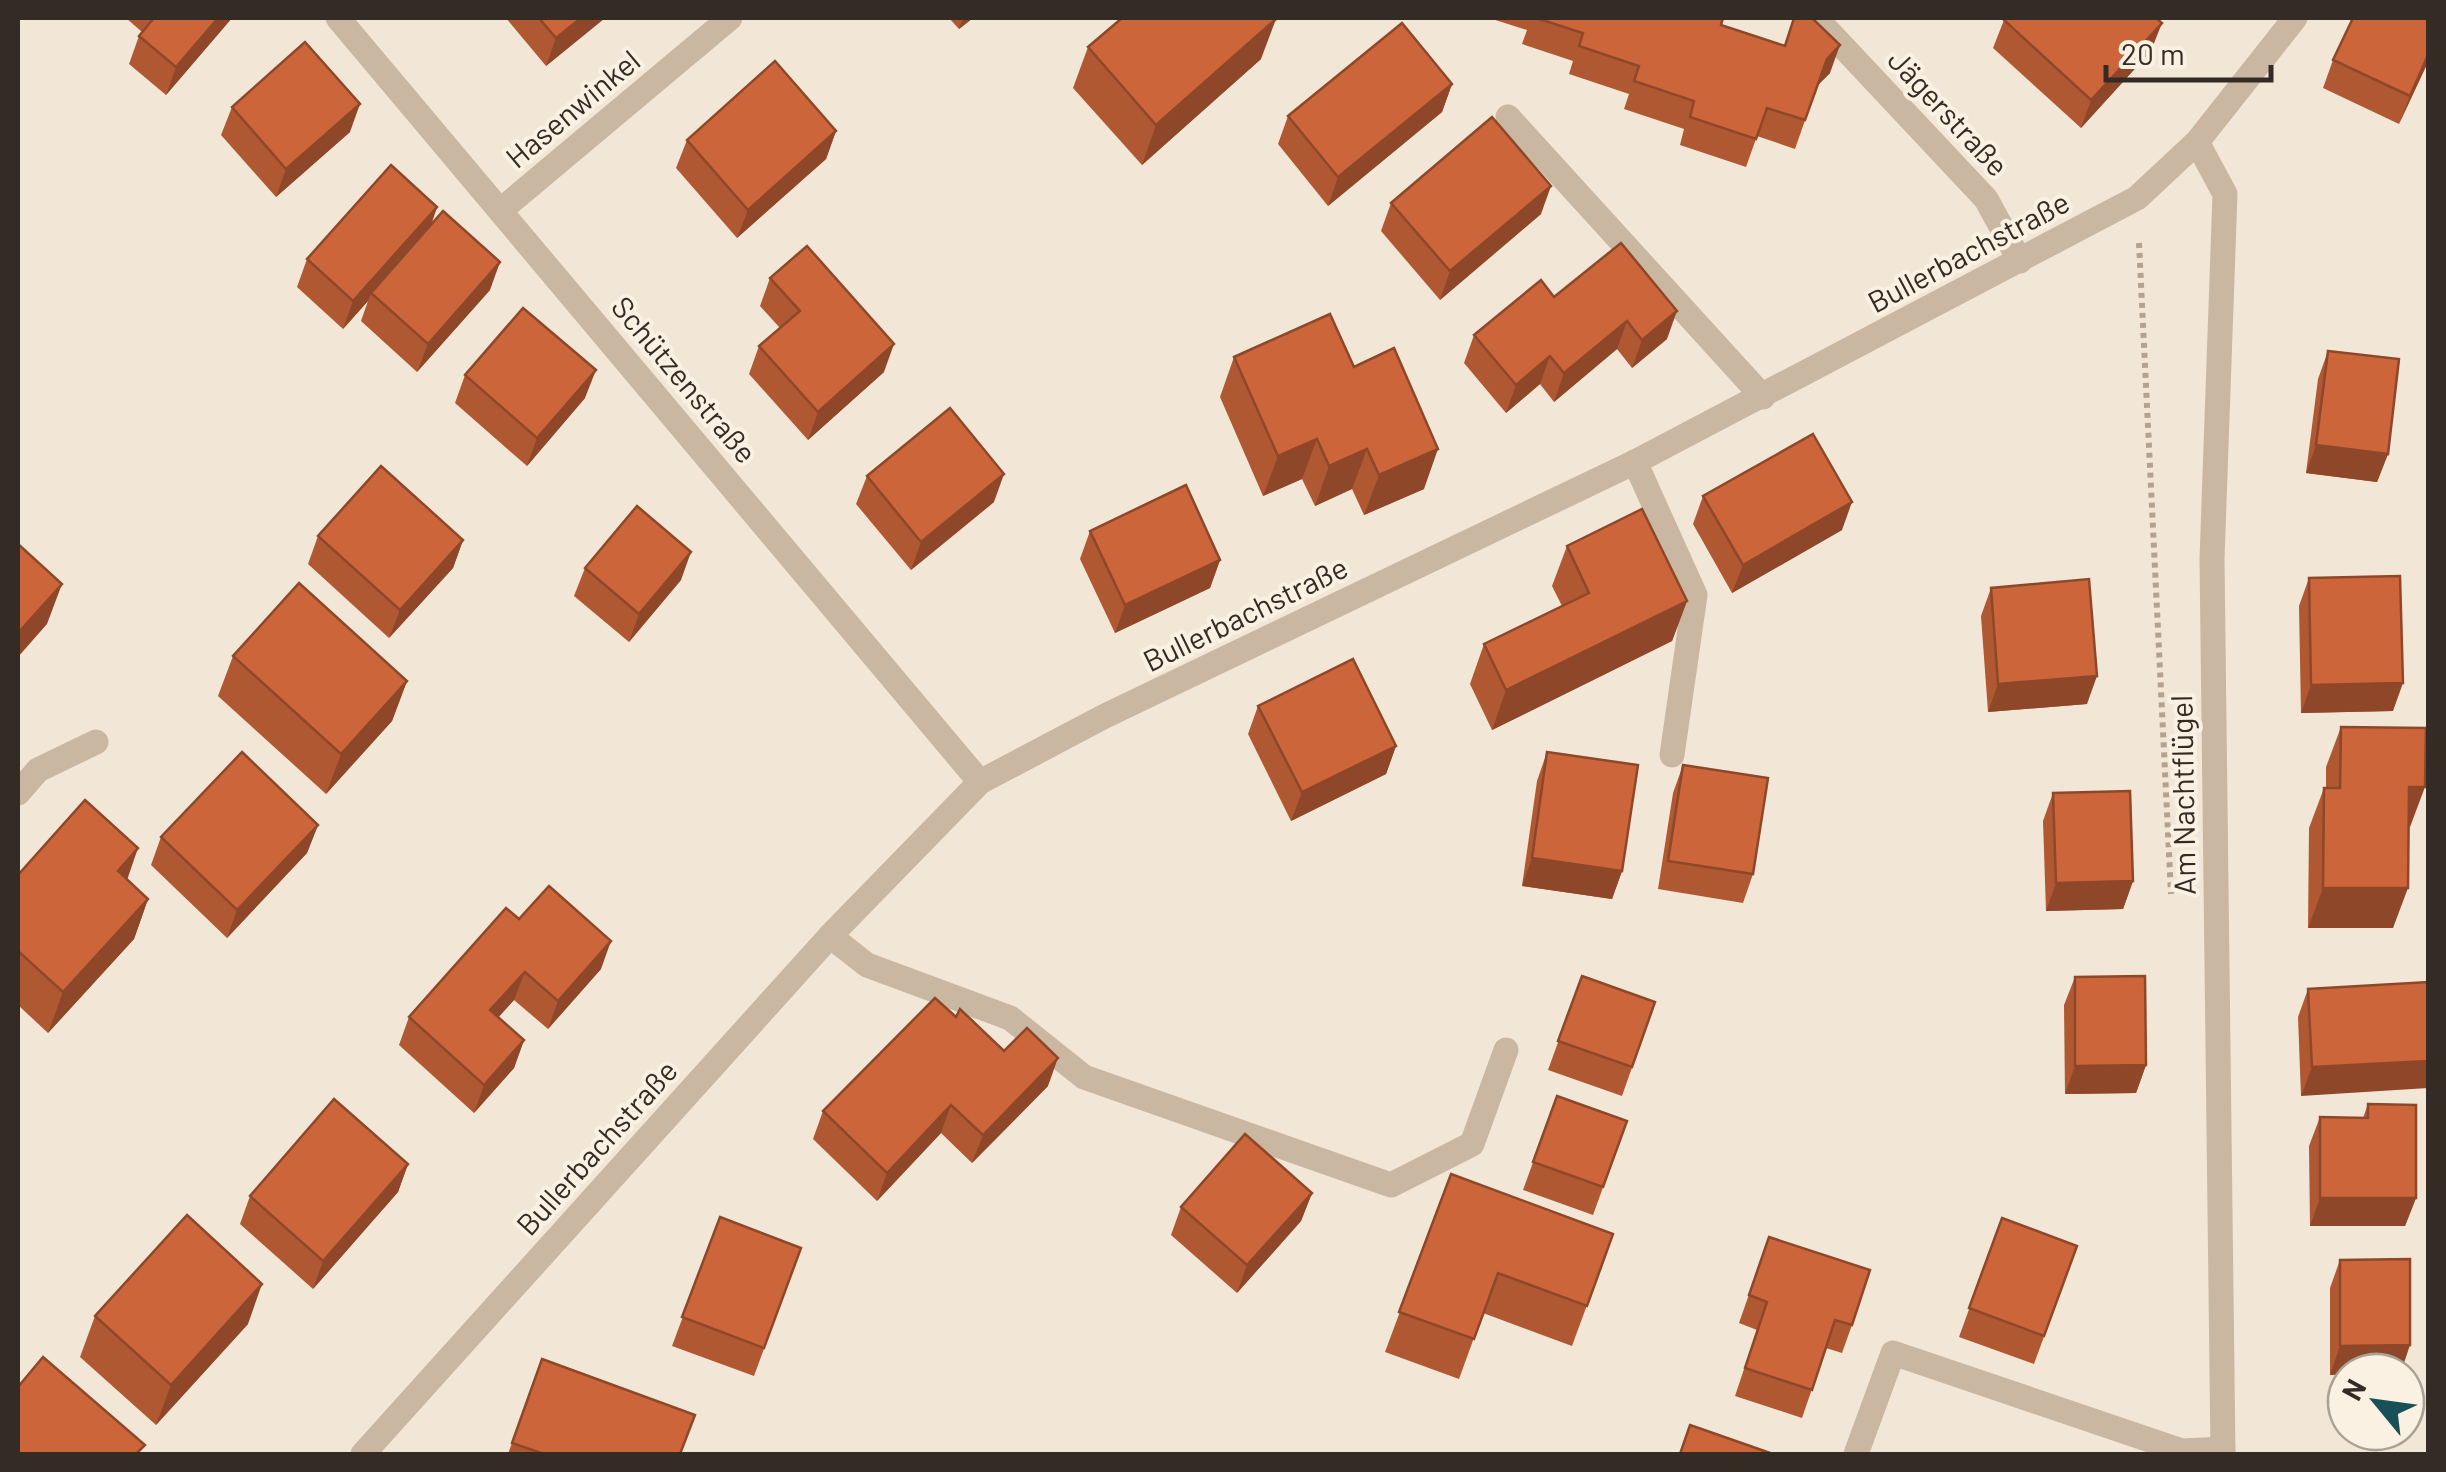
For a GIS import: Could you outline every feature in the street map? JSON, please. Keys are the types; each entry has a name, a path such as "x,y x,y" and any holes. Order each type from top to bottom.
{"street":[{"name":"Schützenstraße","path":"338,18 980,782"},
{"name":"Hasenwinkel","path":"501,210 730,18"},
{"name":"Jägerstraße","path":"1816,18 1986,199 2020,261"},
{"name":"Bullerbachstraße","path":"363,1454 830,936 980,782 1105,716 1764,397 2137,198 2197,142 2296,18"},
{"path":"1508,118 1764,397"},
{"name":"Am Nachtflügel","path":"2197,142 2226,194 2212,559 2223,1452"},
{"path":"1635,462 1695,594 1672,756"},
{"path":"18,793 38,770 96,742"},
{"path":"830,936 867,966 1010,1018 1084,1077 1391,1185 1472,1144 1506,1050"},
{"path":"1856,1454 1893,1354 2182,1451 2223,1452"}],"path":[{"path":"2137,198 2172,914"}],"building":[{"path":"154,18 218,18 176,67 139,36"},
{"path":"539,18 581,18 556,38"},
{"path":"1122,18 1276,19 1156,125 1088,47"},
{"path":"1536,18 1723,18 1721,25 1785,46 1794,18 1812,18 1840,45 1827,59 1805,120 1767,108 1756,139 1690,117 1694,101 1634,81 1639,66 1579,46 1583,33"},
{"path":"2006,18 2156,18 2162,23 2091,100"},
{"path":"2353,18 2428,18 2428,55 2410,96 2333,60"},
{"path":"1402,23 1452,84 1338,177 1288,116"},
{"path":"305,42 360,104 286,169 232,107"},
{"path":"775,61 836,131 748,210 687,140"},
{"path":"1492,117 1551,186 1450,271 1391,203"},
{"path":"391,165 437,207 353,301 307,259"},
{"path":"443,211 500,262 428,344 371,293"},
{"path":"1621,243 1677,311 1642,340 1627,321 1564,373 1550,356 1516,385 1474,335 1541,280 1554,297"},
{"path":"807,246 894,344 818,412 759,346 800,311 770,278"},
{"path":"523,308 596,370 537,438 465,375"},
{"path":"1330,314 1354,367 1394,348 1438,449 1379,475 1367,449 1329,466 1317,439 1278,456 1234,357"},
{"path":"2328,351 2399,359 2388,454 2316,445"},
{"path":"950,408 1004,474 921,542 867,476"},
{"path":"1813,434 1852,502 1743,565 1703,496"},
{"path":"381,466 463,540 400,610 318,536"},
{"path":"1186,485 1220,560 1125,605 1090,531"},
{"path":"637,506 691,552 639,614 585,568"},
{"path":"1642,509 1687,601 1506,690 1484,644 1589,593 1567,546"},
{"path":"18,544 62,584 18,633"},
{"path":"2400,576 2403,683 2311,685 2309,578"},
{"path":"2089,579 2097,676 1998,684 1991,588"},
{"path":"299,583 407,681 341,754 233,656"},
{"path":"1353,659 1396,746 1302,792 1258,706"},
{"path":"2341,727 2426,728 2425,787 2409,787 2408,888 2323,888 2324,788 2340,788"},
{"path":"242,752 318,825 237,910 161,837"},
{"path":"1547,752 1638,765 1622,871 1532,858"},
{"path":"1683,765 1768,778 1753,874 1668,861"},
{"path":"2130,791 2133,881 2056,883 2053,793"},
{"path":"85,800 138,848 118,871 148,899 63,992 18,951 18,875"},
{"path":"549,886 611,941 558,1001 525,972 490,1010 524,1040 484,1085 409,1017 506,908 519,919"},
{"path":"1582,976 1655,1002 1632,1067 1558,1041"},
{"path":"2145,976 2146,1065 2075,1066 2075,977"},
{"path":"2428,982 2428,1061 2312,1067 2308,989"},
{"path":"935,998 956,1017 960,1009 1004,1051 1027,1028 1058,1058 983,1135 951,1105 887,1173 823,1111"},
{"path":"1557,1096 1627,1121 1603,1187 1533,1162"},
{"path":"334,1099 408,1164 323,1261 250,1196"},
{"path":"2368,1104 2416,1105 2416,1198 2320,1198 2320,1117 2368,1118"},
{"path":"1245,1134 1312,1193 1247,1265 1181,1207"},
{"path":"1451,1174 1613,1234 1587,1306 1498,1273 1474,1339 1399,1312"},
{"path":"187,1215 262,1284 171,1385 95,1316"},
{"path":"720,1217 801,1248 764,1348 682,1317"},
{"path":"2002,1218 2077,1246 2044,1336 1969,1308"},
{"path":"1769,1237 1870,1270 1852,1325 1835,1320 1812,1390 1745,1368 1767,1302 1749,1295"},
{"path":"2410,1259 2410,1345 2340,1346 2340,1260"},
{"path":"43,1357 145,1445 136,1454 18,1454 18,1387"},
{"path":"542,1359 695,1415 680,1454 544,1454 512,1443"},
{"path":"1690,1425 1773,1454 1680,1454"}]}
